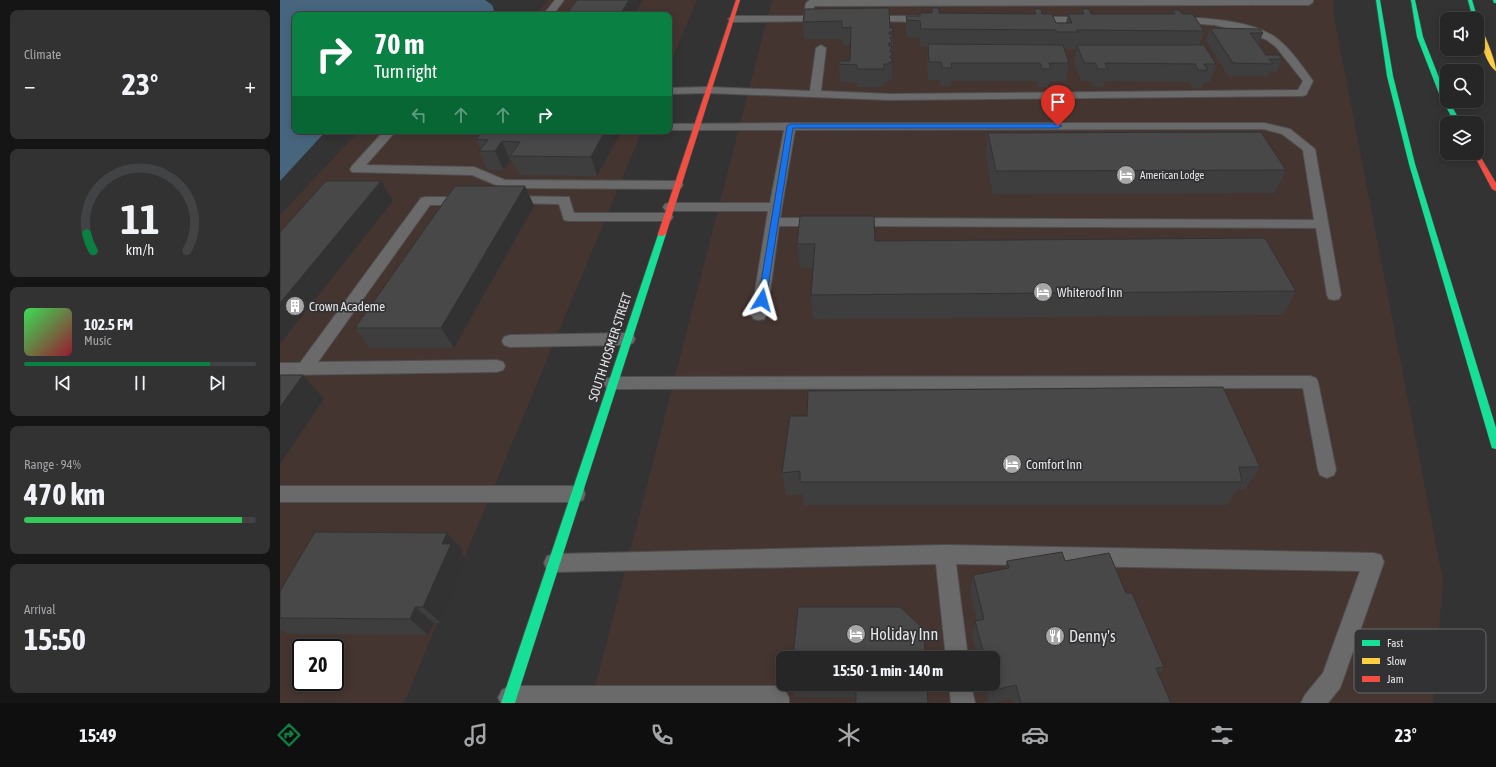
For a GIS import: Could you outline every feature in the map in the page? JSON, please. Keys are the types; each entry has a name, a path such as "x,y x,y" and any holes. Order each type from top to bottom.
{"main road":[{"name":"SOUTH HOSMER STREET","path":"509,700 738,0"},
{"path":"1378,0 1390,76 1412,164 1496,445"},
{"path":"1414,0 1420,37 1443,96 1454,116"},
{"path":"1470,0 1474,12"},
{"path":"1484,43 1496,69"},
{"path":"1480,160 1496,189"}],"lane":[{"path":"550,12 560,0"},
{"path":"808,19 810,3 1070,1 1309,2 1309,0"},
{"path":"733,19 831,19"},
{"path":"855,19 935,19"},
{"path":"1022,20 1101,20"},
{"path":"672,91 708,90 890,97 1302,93 1308,81 1278,44 1255,31 1197,20 1165,20"},
{"path":"815,95 821,48"},
{"path":"760,315 773,222 790,126"},
{"path":"672,127 1264,126 1286,131 1309,149 1334,295"},
{"path":"387,134 356,169 474,171 503,184 677,185"},
{"path":"305,368 426,201 480,200"},
{"path":"495,200 564,200 569,217 776,207"},
{"path":"773,222 1322,224"},
{"path":"510,341 626,339"},
{"path":"280,369 497,366"},
{"path":"612,383 1310,382 1327,470"},
{"path":"280,494 576,494"},
{"path":"554,563 945,554 1374,562 1332,680 1313,703"},
{"path":"945,554 956,651"},
{"path":"961,691 962,703"},
{"path":"509,700 777,698 777,703"}],"shaded area":[{"path":"547,0 697,0 672,59 672,12 537,12"},
{"path":"772,0 1334,0 1333,12 1443,581 1439,629 1354,629 1354,693 1434,693 1433,703 591,703"},
{"path":"356,134 641,134 404,703 280,703 280,215"}],"water":[{"path":"280,0 485,0 492,5 494,10 492,12 292,12 292,134 323,134 280,181"}],"building":[{"path":"577,0 629,0 622,12 568,12"},
{"path":"889,8 890,28 893,28 893,32 889,32 889,34 892,34 893,37 890,37 892,43 889,43 889,46 892,46 890,52 892,52 892,56 890,56 890,58 892,58 892,62 889,62 889,64 884,64 884,69 857,69 857,65 839,64 839,61 850,61 851,27 842,28 842,21 803,22 805,9"},
{"path":"932,8 939,8 939,13 1036,14 1034,9 1041,9 1042,14 1052,14 1056,23 1072,23 1068,14 1084,14 1082,9 1089,9 1091,14 1175,14 1172,10 1179,10 1182,14 1193,14 1204,31 1077,30 1078,32 1056,32 1056,30 921,29 920,21 907,20 906,16 920,16 920,13 932,13"},
{"path":"1210,28 1260,29 1263,33 1250,33 1266,55 1279,55 1282,59 1269,59 1273,64 1233,63"},
{"path":"928,44 1063,45 1069,63 1049,63 1051,69 1042,69 1040,63 951,63 952,68 942,68 941,62 929,62"},
{"path":"1077,45 1204,45 1216,64 1204,64 1208,70 1198,70 1195,64 1105,63 1108,69 1098,69 1095,63 1084,63"},
{"path":"1261,132 1286,170 996,171 988,133"},
{"path":"480,134 603,134 591,157 510,156 520,142 502,141 495,151 479,151 488,140 476,139"},
{"path":"326,181 381,181 280,303 280,232"},
{"path":"455,186 525,186 441,328 355,328"},
{"path":"800,216 874,216 875,241 1265,238 1296,291 811,295 815,244 797,244"},
{"path":"280,375 303,375 280,407"},
{"name":"Comfort Inn","path":"1223,387 1260,467 1239,467 1242,482 800,482 800,471 782,473 790,416 807,416 808,391"},
{"path":"315,532 447,533 442,544 451,544 423,607 415,607 410,619 280,618 280,591"},
{"name":"Denny's","path":"1062,552 1065,561 1109,553 1126,593 1132,593 1164,667 1156,668 1171,703 1021,703 1016,685 1000,689 1000,651 983,651 975,621 984,619 973,575 1009,568 1007,561"},
{"path":"798,607 900,607 924,629 925,651 794,651"},
{"path":"856,691 927,691 928,703 856,703"}],"traffic: fast":[{"path":"1378,0 1390,76 1412,164 1496,445"},
{"path":"1413,0 1420,37 1443,96 1454,116"},
{"path":"1470,0 1474,12"},
{"path":"508,703 662,234"}],"traffic: slow":[{"path":"1484,43 1496,69"}],"traffic: jam":[{"path":"662,234 738,0"},
{"path":"1480,160 1496,189"}],"place":[{"name":"American Lodge","path":"1126,175"},
{"name":"Whiteroof Inn","path":"1043,292"},
{"name":"Crown Academe","path":"295,306"},
{"name":"Comfort Inn","path":"1012,464"},
{"name":"Holiday Inn","path":"856,634"},
{"name":"Denny's","path":"1055,636"}],"route":[{"path":"762,300 773,222 790,126 1058,126"}]}
